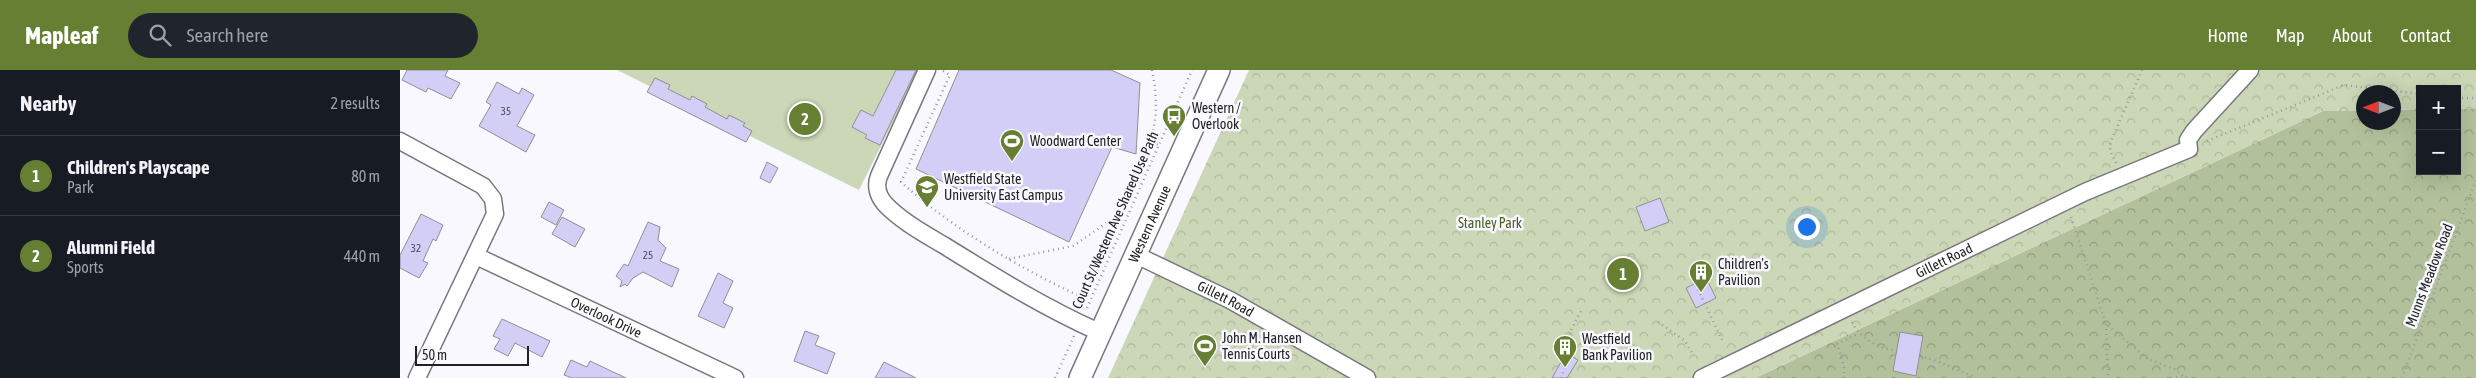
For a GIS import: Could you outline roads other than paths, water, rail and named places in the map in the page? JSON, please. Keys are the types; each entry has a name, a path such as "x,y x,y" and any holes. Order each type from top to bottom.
{"main road":[{"name":"Western Avenue","path":"1080,378 1089,328 1134,254 1217,71"}],"street":[{"path":"927,70 878,176 876,182 878,194 885,204 928,235 997,279 1089,328"},
{"name":"Gillett Road","path":"1702,378 2065,201 2123,178 2189,148 2188,140 2194,131 2250,70"},
{"path":"400,141 483,186 493,199 495,214 417,378"},
{"name":"Gillett Road","path":"1134,254 1230,300 1367,378"},
{"name":"Overlook Drive","path":"476,256 735,378"}],"place":[{"name":"Alumni Field","path":"805,119"},
{"name":"Western / Overlook","path":"1174,137"},
{"name":"Woodward Center","path":"1012,162"},
{"name":"Westfield State University East Campus","path":"927,208"},
{"name":"Children's Playscape","path":"1623,274"},
{"name":"Children's Pavilion","path":"1701,293"},
{"name":"John M. Hansen Tennis Courts","path":"1205,367"},
{"name":"Westfield Bank Pavilion","path":"1565,368"}],"park label":[{"name":"Stanley Park","path":"1490,223"}]}
